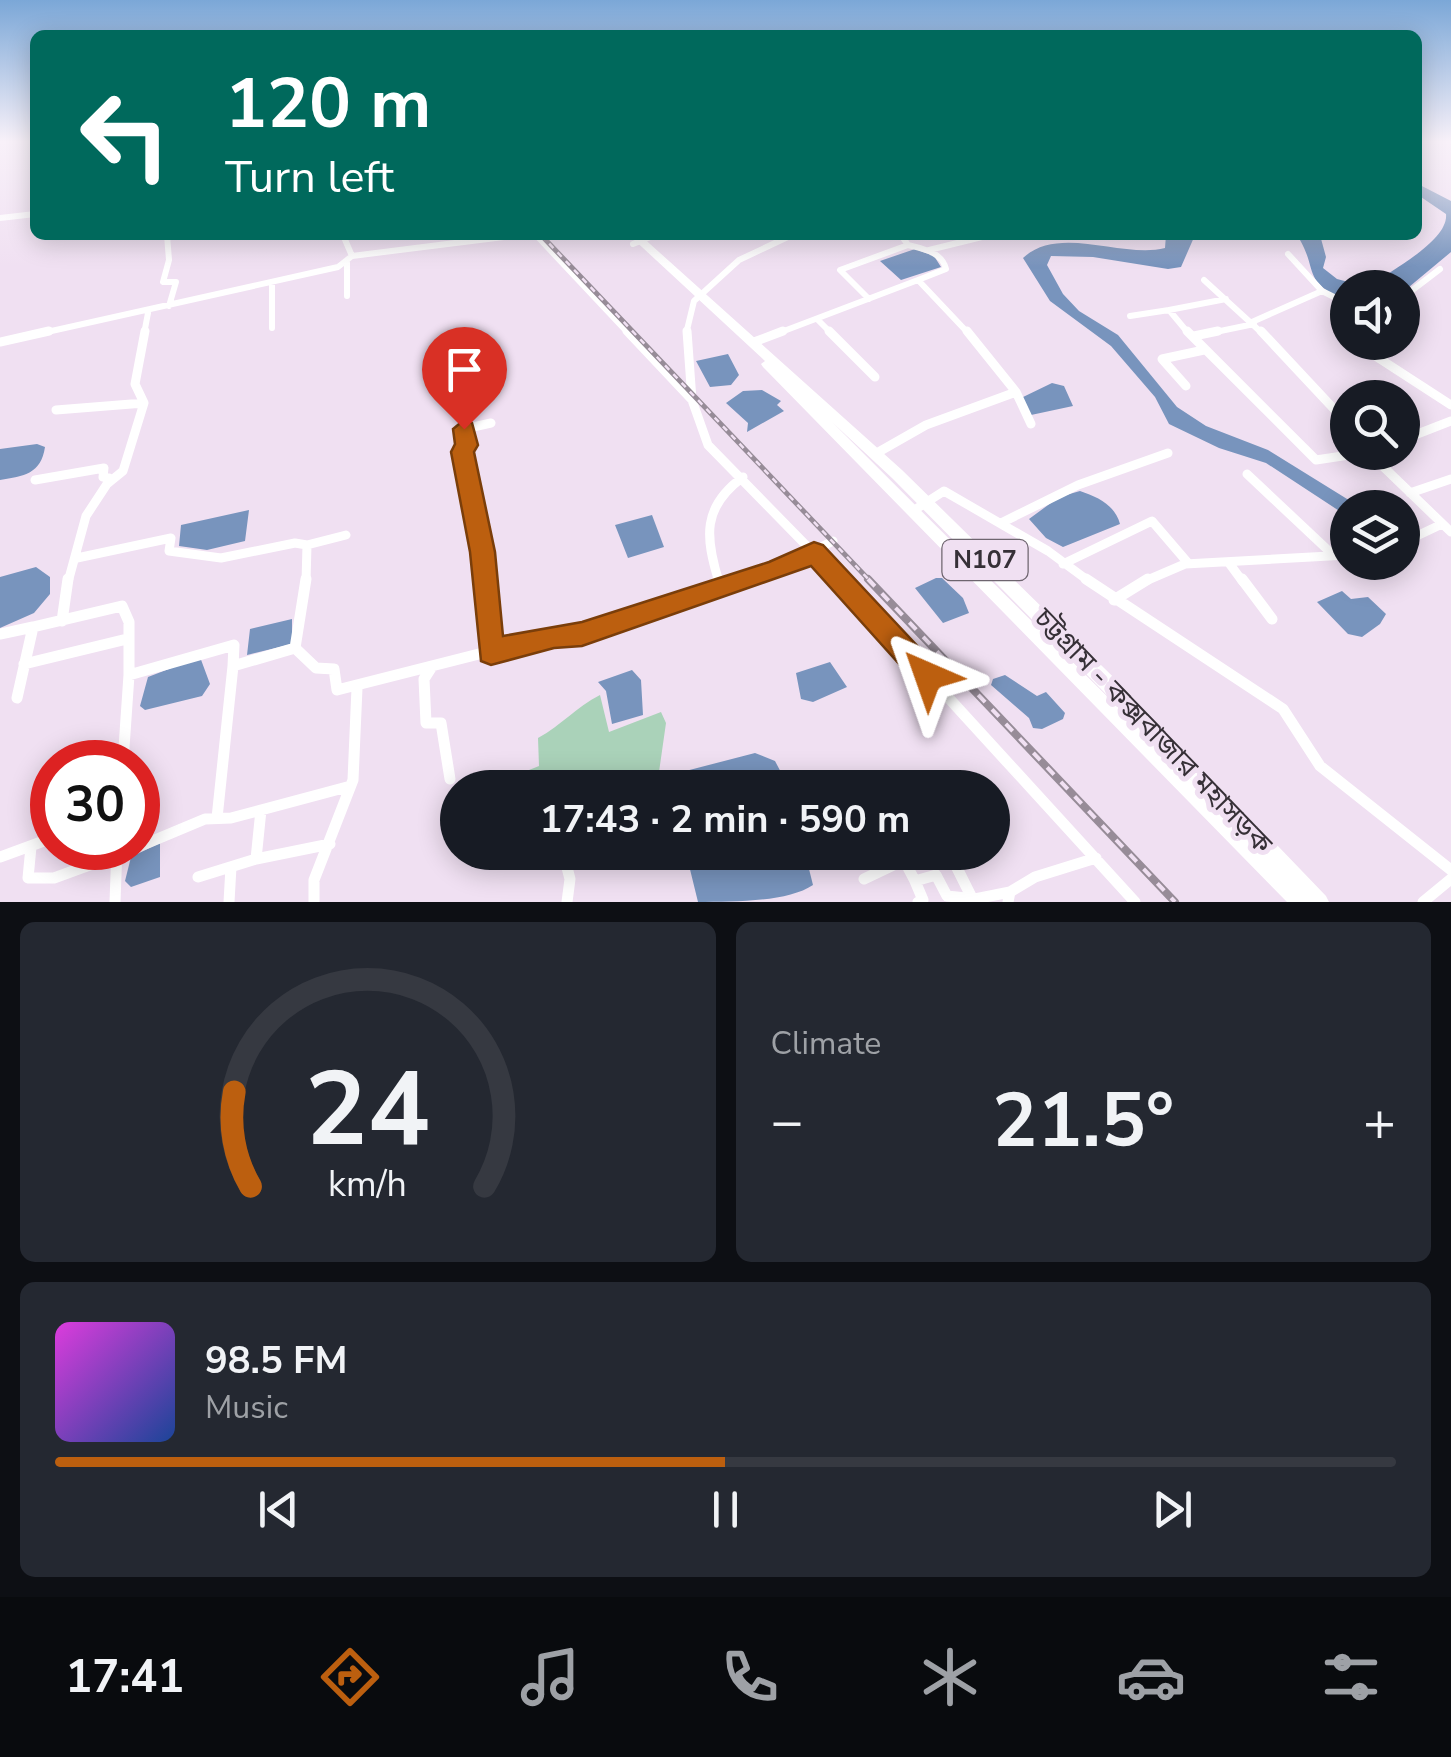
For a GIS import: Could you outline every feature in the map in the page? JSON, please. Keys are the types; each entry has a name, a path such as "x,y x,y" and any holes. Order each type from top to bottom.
{"highway":[{"name":"চট্টগ্রাম - কক্সবাজার মহাসড়ক","path":"639,240 921,506 1320,902"},
{"name":"চট্টগ্রাম - কক্সবাজার মহাসড়ক","path":"696,297 754,342 876,454 921,506 1300,902"}],"street":[{"path":"0,218 30,215"},
{"path":"168,240 169,254 162,282 176,282 169,306"},
{"path":"344,240 349,260 347,296"},
{"path":"0,342 272,285 349,260 428,243 437,248 487,240"},
{"path":"541,240 692,400"},
{"path":"781,240 739,260 696,297 686,334 692,400 708,446 814,552 1134,902"},
{"path":"904,240 908,245"},
{"path":"929,250 968,240"},
{"path":"754,342 818,320 946,269 944,261 929,250 908,245 840,270 869,299"},
{"path":"1288,254 1322,292 1330,296"},
{"path":"1420,285 1440,270"},
{"path":"918,280 988,353 1016,392 1031,424"},
{"path":"1204,280 1253,323 1330,405"},
{"path":"272,285 272,328"},
{"path":"1194,336 1253,323 1322,292"},
{"path":"1130,316 1226,299"},
{"path":"1169,310 1316,460 1330,458"},
{"path":"34,480 104,468 103,478 123,472 144,403 135,384 148,312"},
{"path":"818,320 876,377"},
{"path":"1186,386 1162,359 1204,350"},
{"path":"1382,360 1451,405"},
{"path":"876,454 926,425 1016,392"},
{"path":"56,410 144,403"},
{"path":"1420,433 1451,421"},
{"path":"490,423 464,429 467,445 462,447 482,552 491,652"},
{"path":"1001,523 1078,485 1168,453"},
{"path":"1386,470 1407,490"},
{"path":"1247,474 1330,552"},
{"path":"78,558 93,502 109,478"},
{"path":"722,589 710,555 708,516 720,493 743,478"},
{"path":"1419,490 1451,479"},
{"path":"921,506 944,491 1001,523 1283,709 1320,766 1451,870"},
{"path":"1420,503 1446,528"},
{"path":"1063,564 1152,521 1188,563"},
{"path":"1420,534 1446,528"},
{"path":"62,621 70,565 78,558 171,538 169,551 207,558 295,543 307,546 346,535"},
{"path":"294,648 316,668 334,669 337,690 357,688 554,636 582,634 722,589 832,541"},
{"path":"294,648 298,615 305,607 307,546"},
{"path":"1114,600 1128,588 1188,563 1295,561 1330,553"},
{"path":"1229,563 1272,619"},
{"path":"0,634 122,606 129,622 125,740"},
{"path":"16,698 32,627"},
{"path":"24,664 127,638"},
{"path":"129,676 234,645 216,818"},
{"path":"233,666 294,648"},
{"path":"431,668 424,679 426,723 441,723 449,770"},
{"path":"314,902 314,880 352,780 357,688"},
{"path":"160,839 216,818 347,787"},
{"path":"256,860 261,810"},
{"path":"198,877 330,844"},
{"path":"0,857 30,847"},
{"path":"30,857 28,878 54,878 73,870"},
{"path":"915,881 936,875 947,896 1009,897 1035,878 1096,858"},
{"path":"864,879 904,860 924,900 918,902"},
{"path":"229,902 231,867"},
{"path":"115,902 117,870"},
{"path":"566,902 568,870"},
{"path":"959,870 972,898"},
{"path":"1423,902 1451,879"}],"green space":[{"path":"600,695 609,732 661,712 666,723 659,770 529,770 539,766 538,738"}],"water":[{"path":"1422,186 1451,201 1451,252 1420,278 1420,270 1393,270 1428,245 1444,224 1446,214 1422,198"},
{"path":"1166,240 1193,240 1181,267 1168,269 1093,257 1051,256 1047,265 1063,294 1079,311 1118,335 1177,407 1206,426 1268,450 1333,490 1330,505 1266,463 1219,448 1169,424 1155,397 1111,346 1050,301 1023,258 1054,244 1165,248"},
{"path":"1300,240 1321,240 1326,257 1323,268 1330,274 1330,293 1313,273"},
{"path":"915,249 934,256 941,267 901,280 880,261"},
{"path":"728,354 739,375 731,385 710,387 696,361"},
{"path":"1052,383 1064,386 1073,406 1031,415 1021,398"},
{"path":"762,390 781,401 777,405 784,411 747,432 748,423 726,403 743,391"},
{"path":"37,444 45,447 35,468 24,475 0,480 0,449"},
{"path":"1080,491 1105,503 1120,524 1063,547 1046,538 1029,519 1059,497"},
{"path":"249,510 245,541 207,550 179,546 181,525"},
{"path":"652,515 664,547 628,558 615,525"},
{"path":"36,567 50,577 50,594 34,613 0,628 0,577"},
{"path":"942,578 963,598 969,613 943,623 915,588"},
{"path":"1342,591 1351,599 1368,597 1386,614 1380,624 1362,637 1348,634 1317,602"},
{"path":"292,619 292,644 247,655 250,629"},
{"path":"200,657 210,684 202,696 145,710 140,706 148,677"},
{"path":"830,662 847,687 813,702 801,699 796,673"},
{"path":"632,670 641,680 643,715 612,724 606,691 598,682"},
{"path":"1005,675 1037,696 1046,692 1065,713 1063,719 1042,729 1033,728 1029,718 991,685 993,679"},
{"path":"755,753 775,761 780,770 689,770"},
{"path":"128,870 160,870 160,877 131,887 125,881"},
{"path":"690,870 809,870 813,885 775,898 698,902"}],"railway":[{"path":"546,240 871,582"},
{"path":"868,579 1175,902"}],"route":[{"path":"464,429 467,445 462,447 478,521 491,652 554,636 582,634 776,570 814,552 928,676"}]}
